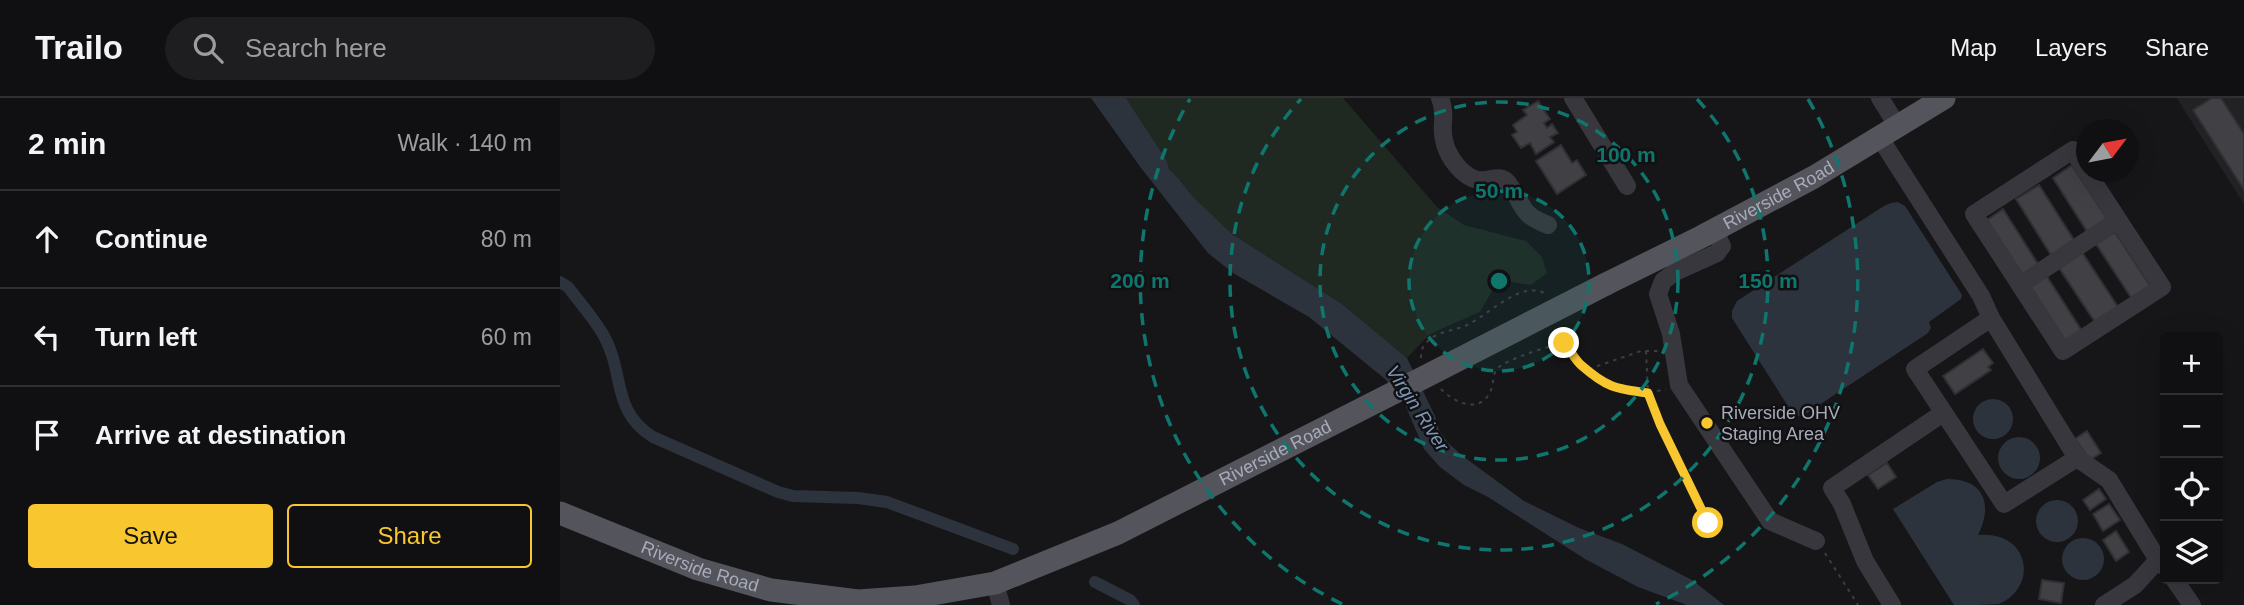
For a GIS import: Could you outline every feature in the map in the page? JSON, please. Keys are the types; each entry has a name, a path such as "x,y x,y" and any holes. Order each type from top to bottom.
{"main road":[{"name":"Riverside Road","path":"560,513 698,569 771,590 858,601 915,597 995,583 1118,533 1714,230 1814,177 1944,98"}],"street":[{"path":"1440,98 1445,110 1444,140 1466,176 1479,180 1499,178 1507,182 1521,207 1536,220 1548,225"},
{"path":"1573,98 1627,186"},
{"path":"1880,98 1889,132 1991,318 2077,458 2109,480 2160,560"},
{"path":"2076,154 2071,146 1974,214 2063,351 2162,288 2094,182"},
{"path":"2020,285 2118,220"},
{"path":"1714,230 1722,246 1717,253 1675,272 1663,281 1658,294 1674,350 1679,385 1770,522 1816,541"},
{"path":"1991,318 1915,369 2004,503 2077,458"},
{"path":"1892,605 1865,561 1842,504 1832,488 1943,413"},
{"path":"2104,605 2160,565"},
{"path":"995,583 1001,605"},
{"path":"2177,584 2192,605"}],"path":[{"path":"1564,343 1581,366 1606,385 1648,393 1679,385"},
{"path":"1588,369 1646,351 1674,350"},
{"path":"1646,351 1648,393 1708,523"},
{"path":"1816,541 1858,605"}],"shaded area":[{"path":"1126,98 1343,98 1437,207 1464,225 1526,241 1542,257 1547,273 1531,285 1510,282 1494,288 1480,312 1430,334 1407,358 1342,304 1232,234 1193,198 1169,169 1167,161"},
{"path":"2177,98 2244,98 2244,204 2185,111"}],"water":[{"name":"Virgin River","path":"1091,98 1126,98 1167,161 1169,169 1193,197 1232,234 1342,304 1407,358 1439,430 1448,443 1464,457 1524,501 1579,528 1622,544 1692,580 1724,605 1687,605 1638,587 1585,559 1488,497 1464,485 1440,467 1424,449 1403,400 1385,379 1309,317 1233,273 1208,253 1141,168"},
{"path":"1898,202 1905,206 1962,295 1961,299 1929,322 1931,328 1928,333 1807,413 1799,416 1793,414 1732,318 1732,311 1737,301 1884,206"},
{"path":"1993,399 2007,405 2013,419 2007,433 1993,439 1979,433 1973,419 1979,405"},
{"path":"2019,437 2034,443 2040,458 2034,473 2019,479 2004,473 1998,458 2004,443"},
{"path":"1947,479 1970,484 1982,496 1985,514 1978,535 1995,536 2009,541 2018,550 2023,561 2024,573 2020,585 2012,596 1999,604 1954,605 1893,509 1937,482"},
{"path":"2057,500 2072,506 2078,521 2072,536 2057,542 2042,536 2036,521 2042,506"},
{"path":"2083,538 2098,544 2104,559 2098,574 2083,580 2068,574 2062,559 2068,544"}],"building":[{"path":"2212,98 2221,98 2244,134 2244,190 2193,110"},
{"path":"1538,101 1550,119 1544,123 1547,128 1552,124 1558,133 1550,137 1554,142 1536,154 1530,143 1521,148 1512,135 1517,132 1513,125 1527,115 1523,110"},
{"path":"1561,145 1572,163 1577,160 1586,175 1557,194 1536,161"},
{"path":"2072,165 2076,171 2076,182 2083,182 2108,220 2088,233 2053,178"},
{"path":"2039,185 2074,240 2051,255 2016,199"},
{"path":"2003,209 2038,264 2019,277 1984,222"},
{"path":"2115,232 2151,287 2132,299 2096,244"},
{"path":"2082,252 2118,307 2095,322 2059,268"},
{"path":"2046,275 2082,331 2063,343 2027,288"},
{"path":"1983,349 1993,363 1988,367 1991,370 1955,394 1943,376"},
{"path":"2087,431 2101,453 2090,460 2075,439"},
{"path":"1887,463 1896,477 1878,489 1868,475"},
{"path":"2099,489 2106,499 2090,510 2083,500"},
{"path":"2109,504 2120,520 2103,531 2093,514"},
{"path":"2116,531 2129,552 2116,561 2103,540"},
{"path":"2042,580 2064,583 2061,603 2039,599"}],"waterway":[{"path":"560,282 568,287 600,329 615,364 625,404 640,427 653,437 778,492 793,496 858,498 887,502 1013,549"},
{"path":"1095,582 1130,600 1134,605"}],"place":[{"name":"Riverside OHV Staging Area","path":"1707,423"}],"route":[{"path":"1564,343 1581,366 1606,385 1648,393 1708,523"}]}
